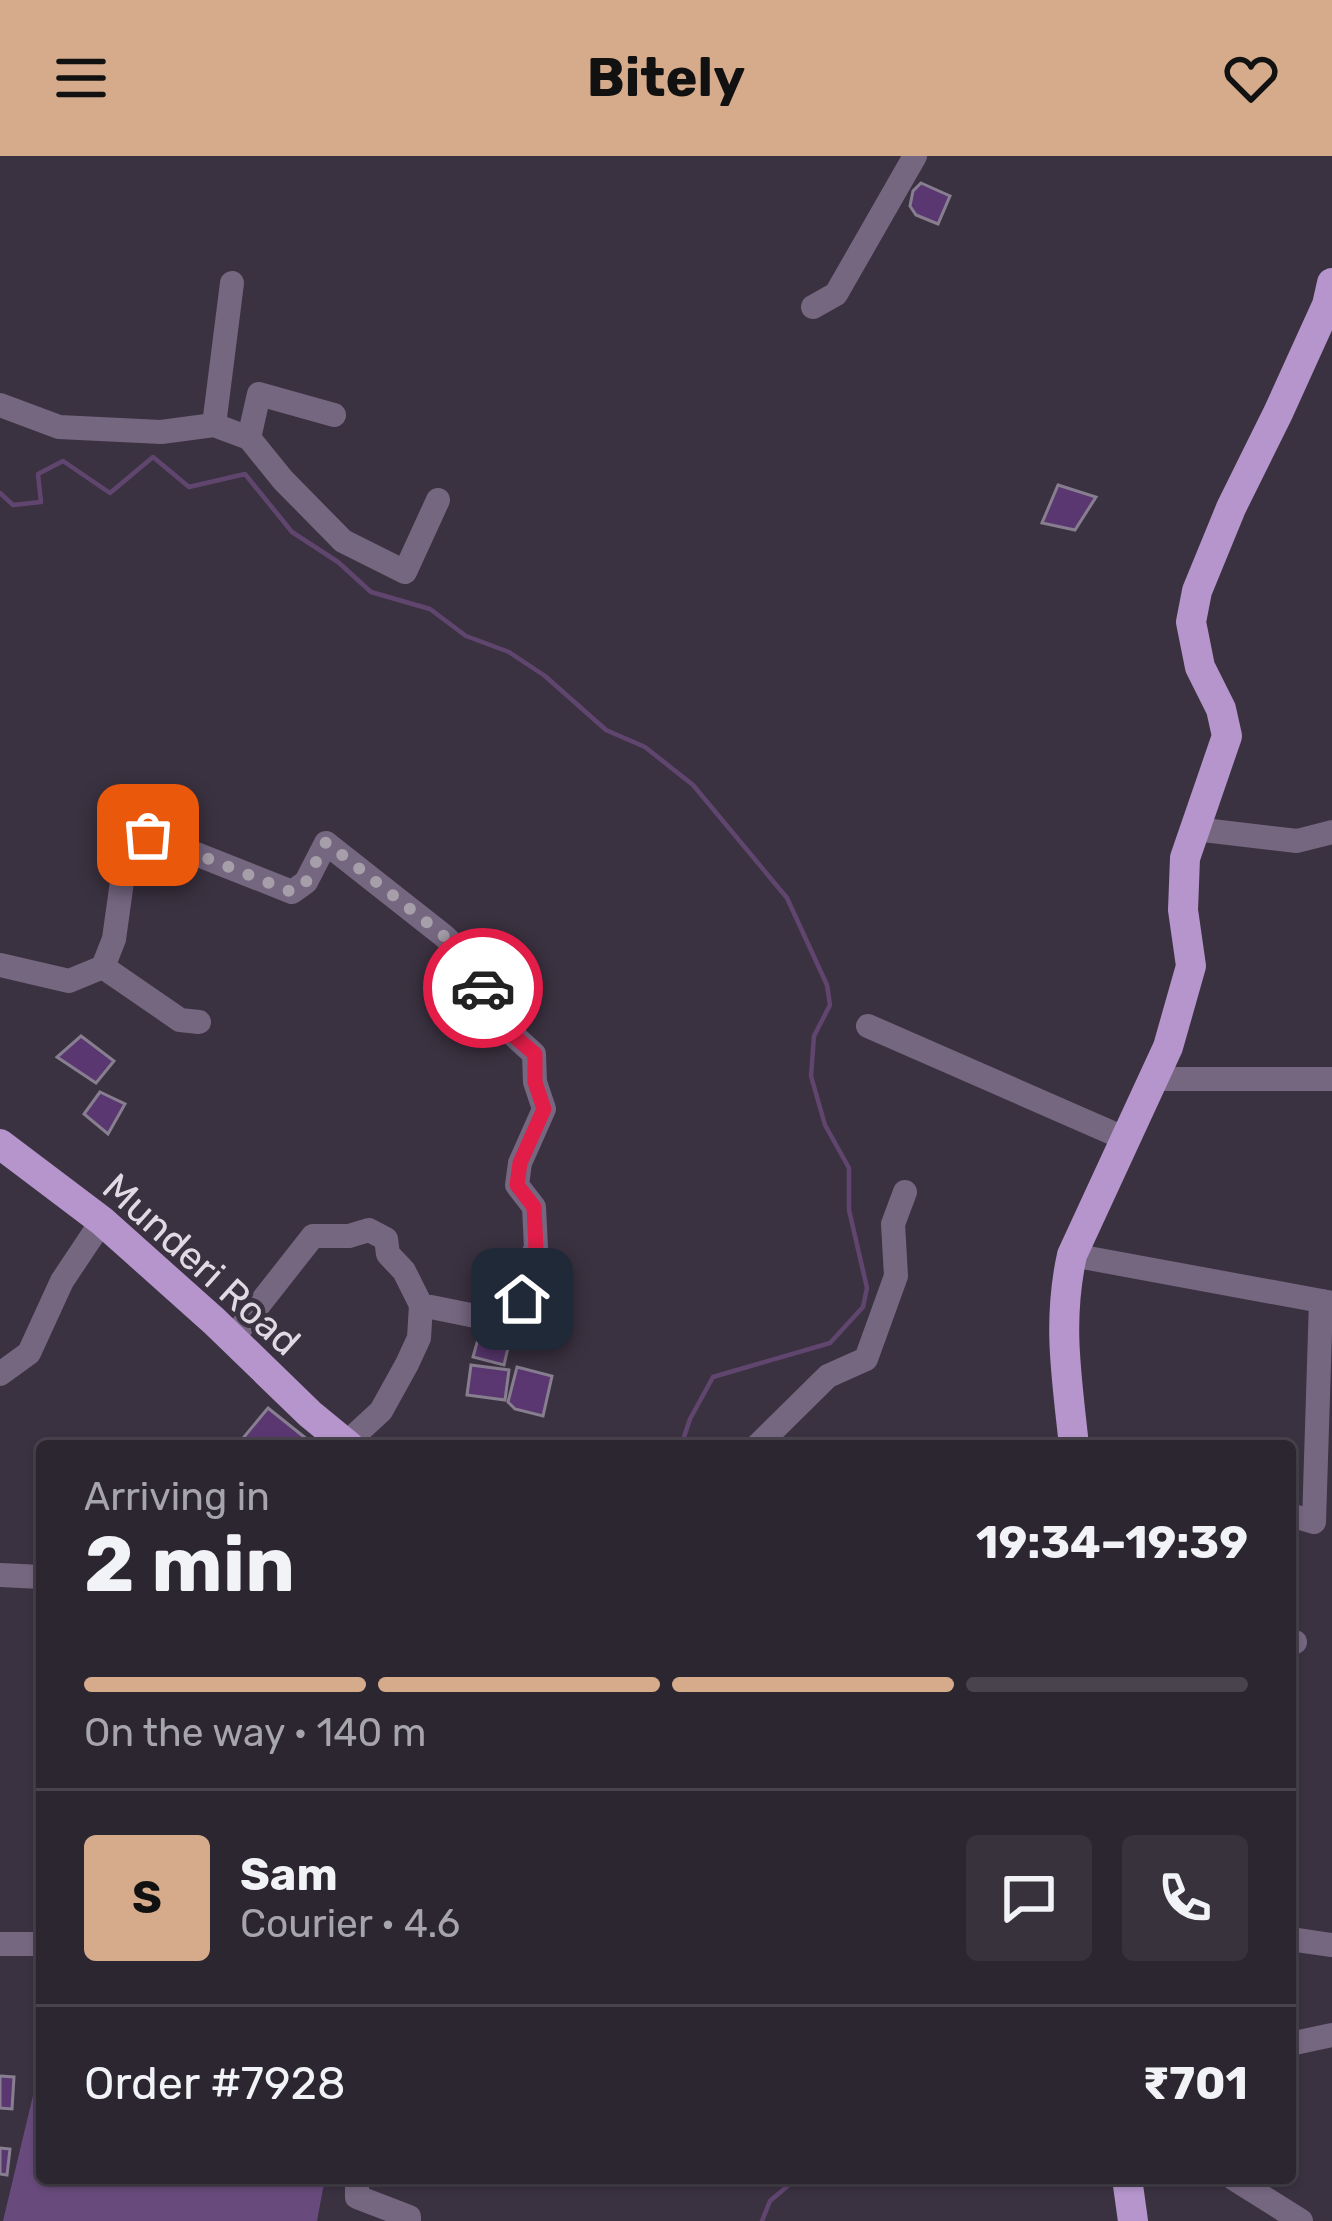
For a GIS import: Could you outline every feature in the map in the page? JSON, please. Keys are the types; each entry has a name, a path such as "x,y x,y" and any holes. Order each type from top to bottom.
{"main road":[{"path":"1073,1440 1062,1323 1064,1289 1072,1256 1168,1047 1191,966 1183,910 1185,858 1227,736 1221,709 1200,667 1191,622 1197,590 1327,305 1332,283"},
{"name":"Munderi Road","path":"0,1144 102,1221 340,1440"},
{"path":"1128,2184 1133,2221"}],"street":[{"path":"813,307 836,294 915,156"},
{"path":"214,425 232,283"},
{"path":"249,438 259,394 334,415"},
{"path":"0,405 59,427 161,432 214,425 249,438 343,542 405,572 437,500"},
{"path":"1195,829 1297,842 1332,832"},
{"path":"0,965 69,981 103,967 113,939 126,853 148,835 292,892 306,882 326,842 444,936 467,958 508,1031 535,1054 535,1082 544,1109 520,1163 517,1185 534,1207 536,1248 510,1323 421,1305"},
{"path":"103,967 180,1020 199,1022"},
{"path":"868,1025 1126,1139"},
{"path":"1154,1079 1332,1079"},
{"path":"763,1440 828,1376 866,1359 896,1276 893,1224 905,1192"},
{"path":"0,1374 29,1353 62,1281 102,1221"},
{"path":"232,1339 313,1236 349,1236 370,1230 386,1239 388,1253 404,1271 421,1305 419,1338 381,1411 350,1440"},
{"path":"1072,1256 1326,1302 1314,1522 1296,1517"},
{"path":"0,1575 36,1577"},
{"path":"1296,1940 1332,1945"},
{"path":"0,1944 36,1944"},
{"path":"1296,2043 1332,2035"},
{"path":"357,2184 357,2197 409,2217 409,2221"},
{"path":"1242,2184 1301,2221"}],"shaded area":[{"path":"36,2083 36,2184 324,2184 317,2221 3,2221"}],"building":[{"path":"921,183 950,196 938,224 916,215 910,206 913,191"},
{"path":"1058,485 1096,497 1075,530 1042,523"},
{"path":"81,1036 114,1061 96,1083 57,1057"},
{"path":"100,1092 125,1104 108,1134 84,1114"},
{"path":"486,1257 513,1262 510,1295 477,1290"},
{"path":"480,1332 510,1339 504,1365 473,1357"},
{"path":"471,1365 509,1370 505,1400 467,1395"},
{"path":"517,1367 552,1376 543,1416 515,1409 508,1402"},
{"path":"268,1408 308,1440 241,1440"},
{"path":"0,2076 14,2077 12,2109 0,2108"},
{"path":"0,2148 10,2149 7,2175 0,2174"}],"waterway":[{"path":"0,493 13,505 41,502 38,474 63,461 110,493 153,457 189,487 245,474 292,532 338,562 371,592 430,609 466,636 509,652 545,676 606,730 645,747 693,785 787,898 827,985 830,1005 814,1036 811,1076 825,1125 849,1168 849,1210 867,1288 863,1307 830,1343 713,1377 683,1440"},
{"path":"762,2221 770,2201 790,2184"}],"way so far":[{"path":"148,835 292,892 306,882 326,842 444,936 467,958 483,988"}],"route":[{"path":"483,988 508,1031 535,1054 535,1082 544,1109 520,1163 517,1185 534,1207 536,1248 524,1272 522,1299"}]}
